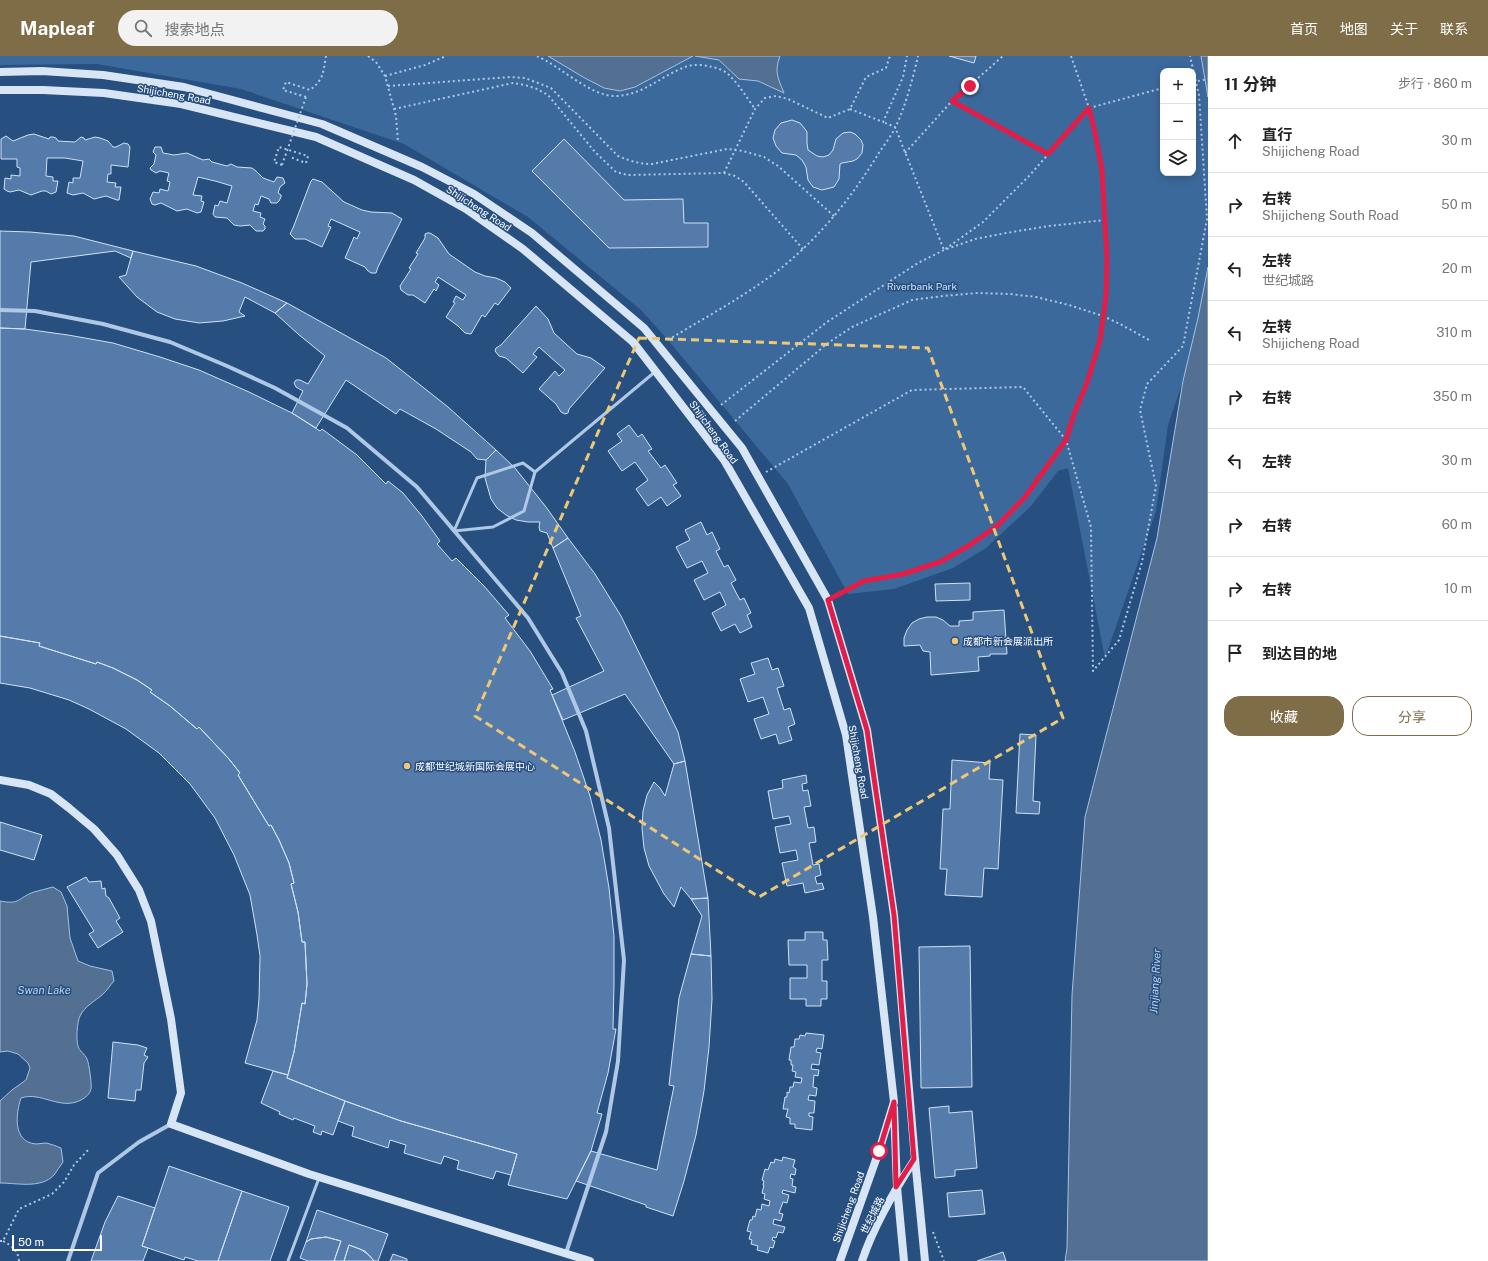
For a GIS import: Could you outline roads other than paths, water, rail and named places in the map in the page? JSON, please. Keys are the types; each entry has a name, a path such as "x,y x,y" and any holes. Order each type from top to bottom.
{"main road":[{"name":"Shijicheng Road","path":"0,72 42,71 103,75 184,87 322,124 422,167 474,194 532,233 644,328 742,448 828,600 868,738 894,915 914,1159 925,1261"},
{"name":"Shijicheng Road","path":"0,90 43,90 104,93 181,104 316,137 414,180 466,209 523,249 633,342 724,460 809,608 846,735 873,917 894,1102 879,1151 840,1261"},
{"path":"0,780 29,785 50,794 69,808 94,829 117,855 139,890 151,921 171,1019 181,1093 171,1124 320,1177 590,1261"},
{"path":"894,1102 896,1187 904,1261"},
{"name":"世纪城路","path":"862,1261 866,1248 896,1187 914,1159"}],"street":[{"path":"0,310 36,311 103,324 163,340 227,366 275,388 347,428 417,487 528,618 562,673 586,731 609,828 624,960 618,1061 606,1132 566,1254"},
{"path":"68,1261 98,1173 139,1142 171,1124"}],"lane":[{"path":"536,472 523,463 477,478 454,531 494,527 524,511 536,472 656,372"},
{"path":"288,1261 320,1177"}],"water":[{"path":"548,56 693,56 635,87 620,91 604,88"},
{"path":"695,56 780,56 777,71 784,93 758,81 739,79 719,60"},
{"path":"1201,56 1208,56 1208,97"},
{"name":"Jinjiang River","path":"1208,267 1208,1261 1065,1261 1067,1248 1072,995 1085,817 1157,538 1183,381"},
{"name":"Swan Lake","path":"53,887 61,892 67,906 70,938 78,961 90,966 112,971 114,981 104,993 85,1009 78,1022 77,1043 87,1059 90,1074 91,1087 86,1097 73,1103 66,1103 36,1097 28,1097 21,1098 19,1104 17,1119 19,1133 28,1142 36,1144 52,1144 61,1148 63,1162 54,1175 49,1179 36,1184 0,1183 0,1101 26,1080 30,1068 28,1063 18,1054 8,1051 0,1052 0,901 16,901 34,892"}],"place":[{"name":"成都市新会展派出所","path":"955,641"},
{"name":"成都世纪城新国际会展中心","path":"407,766"}],"park label":[{"name":"Riverbank Park","path":"922,286"}]}
